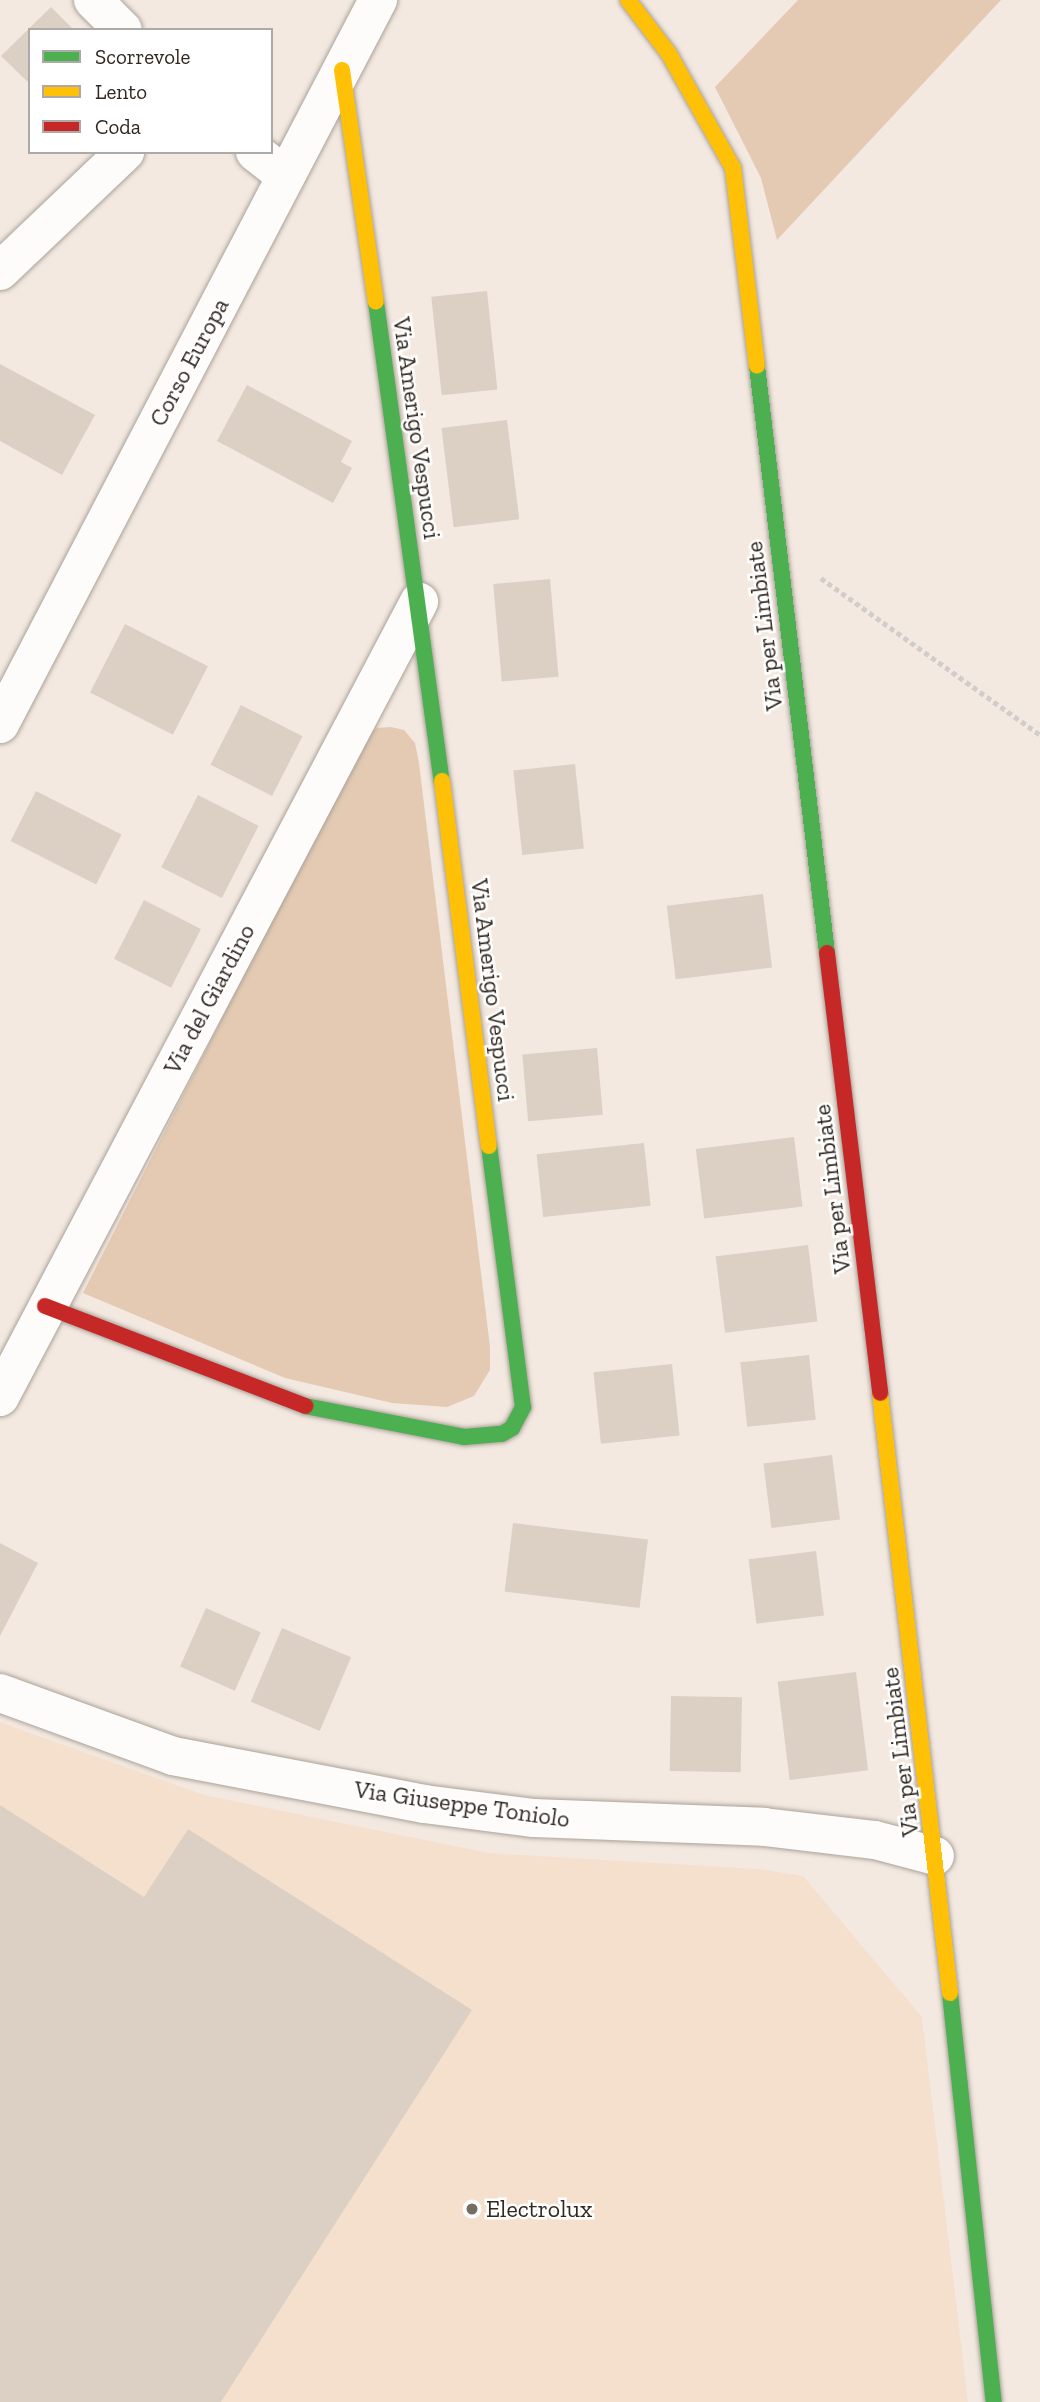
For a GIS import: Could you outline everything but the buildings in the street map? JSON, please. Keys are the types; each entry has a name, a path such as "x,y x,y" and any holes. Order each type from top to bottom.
{"street":[{"path":"93,0 121,28"},
{"name":"Corso Europa","path":"0,724 378,0"},
{"name":"Via per Limbiate","path":"628,0 669,54 733,168 935,1856 995,2402"},
{"name":"Via Amerigo Vespucci","path":"46,1306 316,1410 464,1437 502,1434 519,1418 523,1407 419,602 342,70"},
{"path":"0,271 123,154"},
{"path":"258,154 286,176"},
{"name":"Via del Giardino","path":"0,1397 419,602"},
{"name":"Via Giuseppe Toniolo","path":"0,1693 173,1756 424,1804 534,1818 785,1829 875,1840 935,1856"}],"path":[{"path":"777,547 1040,734"}],"shaded area":[{"path":"798,0 1001,0 777,240 761,178 715,87"},
{"path":"377,728 404,730 415,743 419,763 490,1347 490,1370 474,1396 447,1407 392,1403 285,1378 83,1293 364,738"},
{"name":"Electrolux","path":"0,1722 204,1795 489,1853 759,1869 803,1876 922,2017 968,2402 0,2402"}],"traffic: fast":[{"path":"376,302 442,781"},
{"path":"757,366 827,953"},
{"path":"305,1406 464,1437 502,1434 512,1428 523,1407 489,1146"},
{"path":"950,1993 994,2402"}],"traffic: slow":[{"path":"628,0 669,54 733,168 757,366"},
{"path":"342,70 376,302"},
{"path":"442,781 489,1146"},
{"path":"880,1393 950,1993"}],"traffic: jam":[{"path":"827,953 880,1393"},
{"path":"45,1306 305,1406"}],"place":[{"name":"Electrolux","path":"472,2209"}]}
